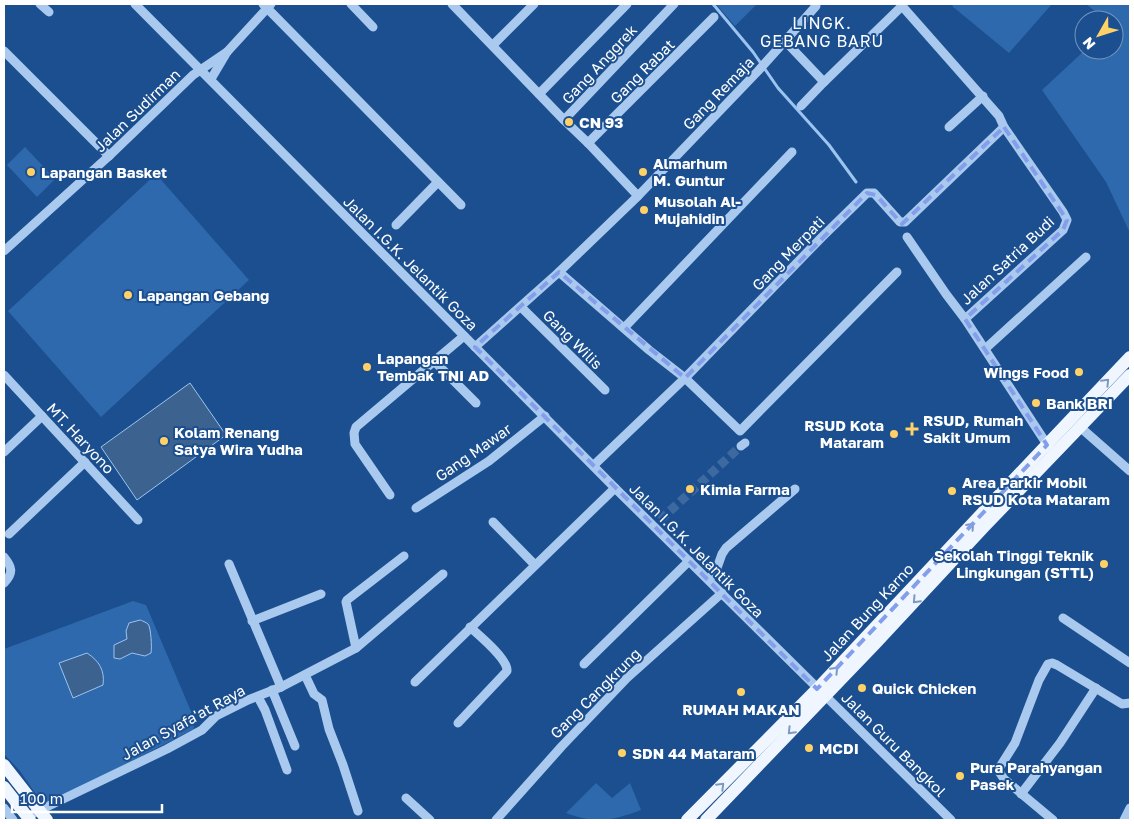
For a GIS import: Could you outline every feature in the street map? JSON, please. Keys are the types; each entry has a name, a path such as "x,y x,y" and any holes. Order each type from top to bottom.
{"main road":[{"path":"706,820 821,692 1051,449 1130,358"},
{"path":"1051,449 1080,427 1130,375"},
{"path":"687,820 821,692"},
{"path":"4,765 44,816"},
{"path":"4,787 28,818"}],"street":[{"path":"40,4 49,12"},
{"name":"Jalan I.G.K. Jelantik Goza","path":"135,4 615,488 657,523 689,561 821,692"},
{"path":"351,4 373,27"},
{"path":"452,4 638,196"},
{"path":"493,45 534,4"},
{"path":"540,94 627,4"},
{"name":"Gang Anggrek","path":"564,120 674,4"},
{"path":"211,80 227,52 267,5 461,205"},
{"path":"801,106 902,5"},
{"name":"Jalan Satria Budi","path":"902,5 999,116 1004,127 1067,220 1063,230 965,319 1051,449"},
{"name":"Gang Remaja","path":"475,347 559,272 638,196 767,62 816,6"},
{"name":"Gang Rabat","path":"588,143 714,17"},
{"path":"786,41 824,82"},
{"path":"4,51 109,156"},
{"name":"Jalan Sudirman","path":"4,251 109,156 200,69 227,52"},
{"path":"949,127 983,96"},
{"name":"Gang Merpati","path":"594,465 685,378 867,193 874,193 900,222 905,222 1004,127"},
{"path":"624,328 792,152"},
{"path":"396,225 438,182"},
{"path":"907,237 965,319"},
{"path":"985,350 1086,257"},
{"path":"559,272 685,378 740,431 896,272"},
{"name":"Gang Wilis","path":"521,307 605,390"},
{"path":"390,494 356,444 354,434 356,427 464,336"},
{"path":"434,361 476,403"},
{"name":"MT. Haryono","path":"4,374 138,520"},
{"path":"4,452 42,416"},
{"name":"Gang Mawar","path":"416,508 489,461 545,416"},
{"path":"1080,427 1130,471"},
{"path":"9,534 85,462"},
{"path":"415,682 615,488"},
{"path":"708,580 717,568 726,548 795,488"},
{"path":"492,522 536,565"},
{"path":"350,651 347,600 404,556"},
{"path":"4,557 11,565 12,570 4,583"},
{"path":"584,664 689,561"},
{"path":"229,564 281,687"},
{"name":"Jalan Syafa'at Raya","path":"28,818 44,816 187,739 202,730 216,716 248,700 281,687 350,651 443,574"},
{"name":"Gang Cangkrung","path":"496,820 562,746 627,678 722,593"},
{"path":"252,621 320,594"},
{"path":"1063,618 1130,663"},
{"path":"458,723 508,668 504,660 470,627"},
{"path":"1048,819 1004,779 998,770 1015,743 1039,680 1048,664 1057,665 1122,704 1130,703"},
{"path":"305,675 314,694 322,700 329,729 358,811"},
{"path":"1021,794 1060,743 1096,688"},
{"path":"272,690 295,746"},
{"name":"Jalan Guru Bangkol","path":"821,692 951,820"},
{"path":"258,697 265,710 287,770"},
{"path":"406,798 430,820"},
{"path":"4,808 13,820"},
{"path":"1124,820 1130,808"}],"highlighted area":[{"path":"1004,127 1067,220 1063,230 965,319 1047,445 817,689 475,347 559,272 685,378 867,193 876,195 902,224"}],"shaded area":[{"path":"716,4 757,4 735,26"},
{"path":"954,4 1052,4 1009,53 952,6"},
{"path":"1086,4 1130,4 1130,233 1106,182 1042,90 1074,60 1124,60 1124,10 1094,10"},
{"name":"Lapangan Basket","path":"25,147 55,179 37,197 7,165"},
{"name":"Lapangan Gebang","path":"156,174 249,280 101,417 8,311"},
{"name":"Kolam Renang Satya Wira Yudha","path":"190,383 226,435 137,500 101,447"},
{"path":"133,601 146,605 193,716 194,729 44,806 20,771 4,754 4,649"},
{"path":"140,620 149,626 151,653 145,656 132,653 120,659 114,658 114,645 127,639 126,631 129,623"},
{"path":"87,653 95,659 102,670 103,685 73,698 59,663"},
{"path":"596,783 612,798 630,783 641,810 621,817 604,820 586,819 566,813"}],"waterway":[{"path":"713,4 753,52 778,88 829,145 856,182"}],"tunnel":[{"path":"660,520 741,446"}],"place":[{"name":"CN 93","path":"569,122"},
{"name":"Lapangan Basket","path":"31,172"},
{"name":"Almarhum M. Guntur","path":"643,172"},
{"name":"Musolah Al- Mujahidin","path":"644,210"},
{"name":"Lapangan Gebang","path":"128,295"},
{"name":"Lapangan Tembak TNI AD","path":"367,367"},
{"name":"Wings Food","path":"1079,372"},
{"name":"Bank BRI","path":"1036,403"},
{"name":"RSUD, Rumah Sakit Umum","path":"912,429"},
{"name":"RSUD Kota Mataram","path":"894,434"},
{"name":"Kolam Renang Satya Wira Yudha","path":"164,441"},
{"name":"Kimia Farma","path":"690,489"},
{"name":"Area Parkir Mobil RSUD Kota Mataram","path":"952,491"},
{"name":"Sekolah Tinggi Teknik Lingkungan (STTL)","path":"1104,564"},
{"name":"Quick Chicken","path":"862,688"},
{"name":"RUMAH MAKAN","path":"741,692"},
{"name":"MCDI","path":"809,748"},
{"name":"SDN 44 Mataram","path":"622,753"},
{"name":"Pura Parahyangan Pasek","path":"960,776"}],"district":[{"name":"LINGK. GEBANG BARU","path":"822,32"}]}
